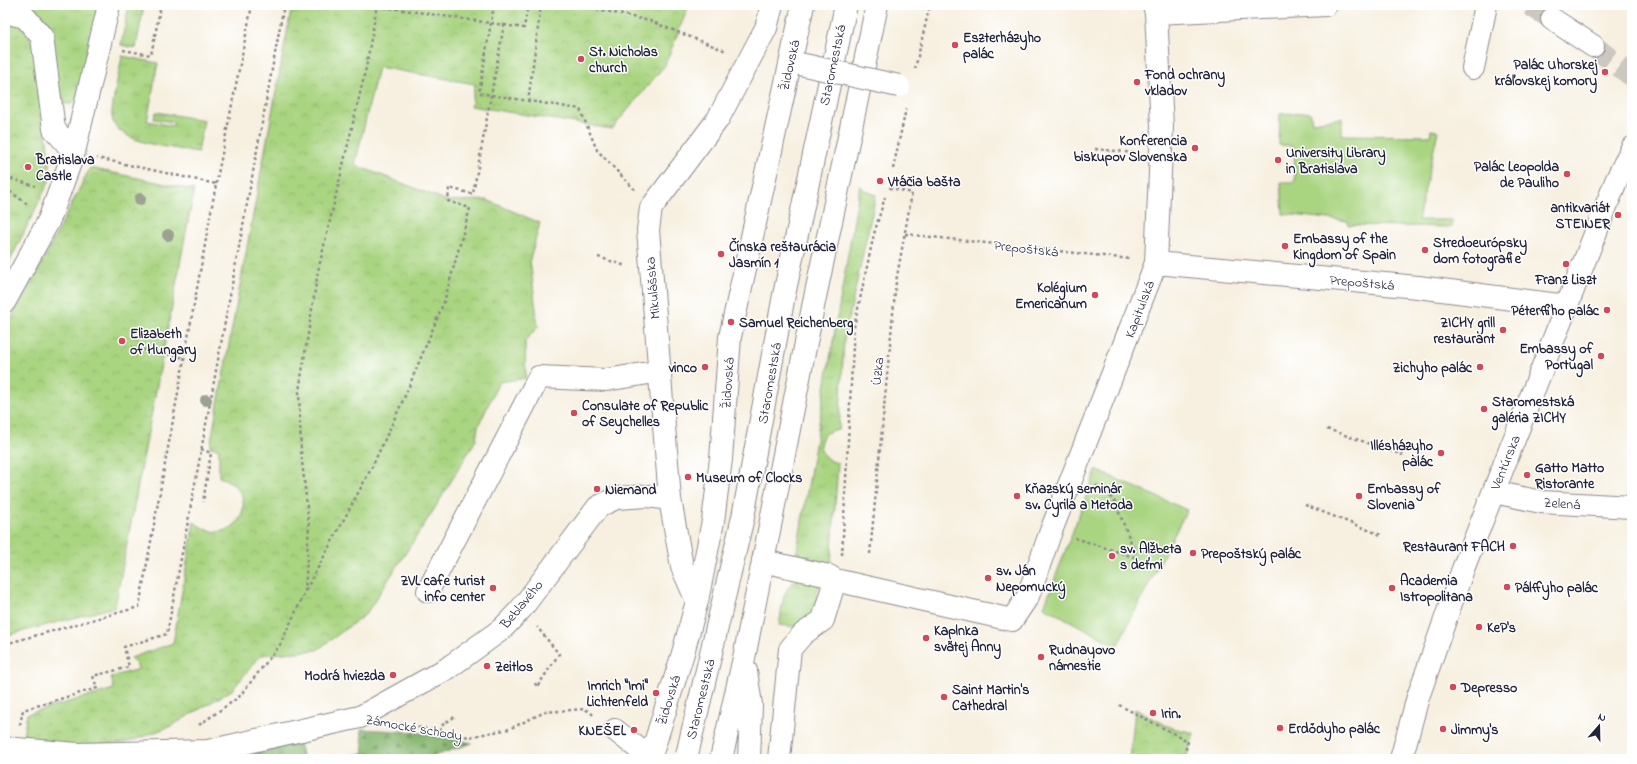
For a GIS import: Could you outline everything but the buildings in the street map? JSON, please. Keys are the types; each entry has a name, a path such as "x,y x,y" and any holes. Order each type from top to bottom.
{"street":[{"path":"5,301 49,220 74,152 109,5"},
{"name":"Mikulášska","path":"697,601 682,567 670,499 661,371 648,230 651,208 718,119 766,28 772,5"},
{"name":"Židovská","path":"650,759 683,653 697,601 713,521 721,459 730,337 795,63 803,5"},
{"name":"Staromestská","path":"686,759 743,517 784,295 846,5"},
{"name":"Staromestská","path":"721,759 744,658 814,302 876,5"},
{"path":"1155,9 1326,5"},
{"path":"1473,68 1486,5"},
{"name":"Kapitulská","path":"835,580 1012,620 1028,596 1051,531 1074,474 1146,262 1161,154 1162,126 1155,9"},
{"path":"5,12 25,17 42,37 54,130 74,152"},
{"path":"1552,19 1593,46"},
{"path":"795,63 907,88"},
{"name":"Ventúrska","path":"1401,759 1418,697 1463,569 1616,181 1632,148"},
{"name":"Prepoštská","path":"1146,262 1418,287 1567,306"},
{"path":"428,591 539,377 606,380 661,371"},
{"name":"Zelená","path":"1494,492 1541,502 1632,508"},
{"name":"Beblavého","path":"360,717 448,668 502,629 521,609 598,508 616,498 648,496 670,499"},
{"path":"763,561 829,576 835,580 823,620 803,634 790,649 780,758"},
{"path":"744,658 751,705 749,759"},
{"name":"Zámocké schody","path":"10,749 77,754 208,751 360,717"},
{"path":"615,730 650,759"}],"path":[{"path":"99,46 151,55 161,5"},
{"path":"5,644 138,607 216,184 252,5"},
{"path":"10,749 23,710 97,688 93,676 129,667 124,647 166,634 284,5"},
{"path":"305,592 309,525 301,452 299,391 318,270 366,68 377,5 524,28 528,5"},
{"path":"494,5 479,93 528,102 580,109 597,150 651,208"},
{"path":"528,102 541,5"},
{"path":"579,5 650,21 727,51"},
{"path":"893,169 907,88 930,5"},
{"path":"193,729 239,697 280,645 305,592 372,467 406,396 444,302 470,208 448,201 448,188 473,194 504,25"},
{"path":"1095,149 1161,154"},
{"path":"74,152 216,184"},
{"path":"5,177 58,193"},
{"name":"Úzka","path":"870,554 871,530 896,282 912,193 888,187"},
{"path":"842,555 854,327 874,234 885,197"},
{"name":"Prepoštská","path":"904,234 1146,262"},
{"path":"132,347 184,358"},
{"path":"1327,430 1403,455"},
{"path":"201,450 211,453 203,502"},
{"path":"1074,474 1092,482 1114,500 1141,567"},
{"path":"1305,505 1381,535"},
{"path":"1051,531 1138,558"},
{"path":"521,609 559,654 537,687 535,683"},
{"path":"1120,705 1188,741 1183,759"},
{"name":"Zámocké schody","path":"360,717 469,737 509,729 545,712 585,709 615,730"},
{"path":"440,731 441,726 454,717"}],"green space":[{"path":"5,5 101,5 78,96 72,104 61,104 47,44"},
{"path":"129,5 144,5 136,48 121,45"},
{"path":"292,5 689,5 665,65 612,129 471,106 475,84 378,67 355,165 448,201 487,200 540,223 530,259 538,327 525,341 526,378 499,382 478,427 476,440 433,511 366,614 317,650 261,655 232,690 171,726 126,743 78,746 22,742 27,714 114,689 111,677 139,669 131,658 173,643 194,522 209,530 222,531 232,526 240,518 243,507 241,495 234,485 219,477 219,449 210,447"},
{"path":"5,17 21,23 37,49 51,177 5,271"},
{"path":"122,56 158,63 147,121 173,126 173,122 154,119 156,112 204,120 198,152 162,146 135,139 124,133 116,126 112,117 112,111"},
{"path":"1310,112 1312,122 1342,118 1342,135 1430,136 1431,130 1438,131 1418,220 1452,220 1452,227 1348,225 1348,221 1283,214 1281,182 1293,182 1295,180 1294,147 1279,145 1280,114"},
{"path":"90,168 194,190 115,607 5,636 5,329 34,278"},
{"path":"860,185 864,190 876,195 844,340 839,430 831,431 826,434 820,444 824,456 838,463 831,564 796,556"},
{"path":"1096,470 1187,510 1117,646 1044,607"},
{"path":"800,578 820,581 813,614 796,627 779,625 782,604 786,592 789,586"},
{"path":"1135,709 1172,728 1194,733 1186,759 1130,759"},
{"path":"361,729 414,732 472,743 426,759 327,759 364,753"},
{"path":"299,743 303,759 194,759"}],"tunnel":[{"path":"1530,5 1552,19"},
{"path":"1593,46 1632,76"}],"place":[{"name":"Eszterházyho palác","path":"955,45"},
{"name":"St. Nicholas church","path":"581,59"},
{"name":"Palác Uhorskej kráľovskej komory","path":"1605,72"},
{"name":"Fond ochrany vkladov","path":"1137,82"},
{"name":"Konferencia biskupov Slovenska","path":"1195,148"},
{"name":"University Library in Bratislava","path":"1278,160"},
{"name":"Bratislava Castle","path":"28,167"},
{"name":"Palác Leopolda de Pauliho","path":"1567,174"},
{"name":"Vtáčia bašta","path":"880,181"},
{"name":"antikvariát STEINER","path":"1618,215"},
{"name":"Embassy of the Kingdom of Spain","path":"1285,246"},
{"name":"Stredoeurópsky dom fotografie","path":"1425,250"},
{"name":"Čínska reštaurácia Jasmín 1","path":"721,254"},
{"name":"Franz Liszt","path":"1566,264"},
{"name":"Kolégium Emericanum","path":"1095,295"},
{"name":"Péterffiho palác","path":"1607,310"},
{"name":"Samuel Reichenberg","path":"731,322"},
{"name":"ZICHY grill restaurant","path":"1503,330"},
{"name":"Elizabeth of Hungary","path":"122,341"},
{"name":"Embassy of Portugal","path":"1601,356"},
{"name":"vinco","path":"705,367"},
{"name":"Zichyho palác","path":"1480,367"},
{"name":"Staromestská galéria ZICHY","path":"1484,409"},
{"name":"Consulate of Republic of Seychelles","path":"574,413"},
{"name":"Illésházyho palác","path":"1441,453"},
{"name":"Gatto Matto Ristorante","path":"1527,475"},
{"name":"Museum of Clocks","path":"688,477"},
{"name":"Niemand","path":"597,489"},
{"name":"Kňazský seminár sv. Cyrila a Metoda","path":"1017,496"},
{"name":"Embassy of Slovenia","path":"1359,496"},
{"name":"Restaurant FACH","path":"1513,546"},
{"name":"Prepoštský palác","path":"1193,553"},
{"name":"sv. Alžbeta s deťmi","path":"1112,556"},
{"name":"sv. Ján Nepomucký","path":"988,578"},
{"name":"Pálffyho palác","path":"1507,587"},
{"name":"ZVL cafe turist info center","path":"493,588"},
{"name":"Academia Istropolitana","path":"1392,588"},
{"name":"KeP's","path":"1479,627"},
{"name":"Kaplnka svätej Anny","path":"926,638"},
{"name":"Rudnayovo námestie","path":"1041,657"},
{"name":"Zeitlos","path":"487,666"},
{"name":"Modrá hviezda","path":"393,675"},
{"name":"Depresso","path":"1453,687"},
{"name":"Imrich \"Imi\" Lichtenfeld","path":"656,693"},
{"name":"Saint Martin's Cathedral","path":"944,697"},
{"name":"Irin.","path":"1153,713"},
{"name":"Erdődyho palác","path":"1280,728"},
{"name":"Jimmy's","path":"1443,729"},
{"name":"KNEŠEL","path":"634,730"}]}
